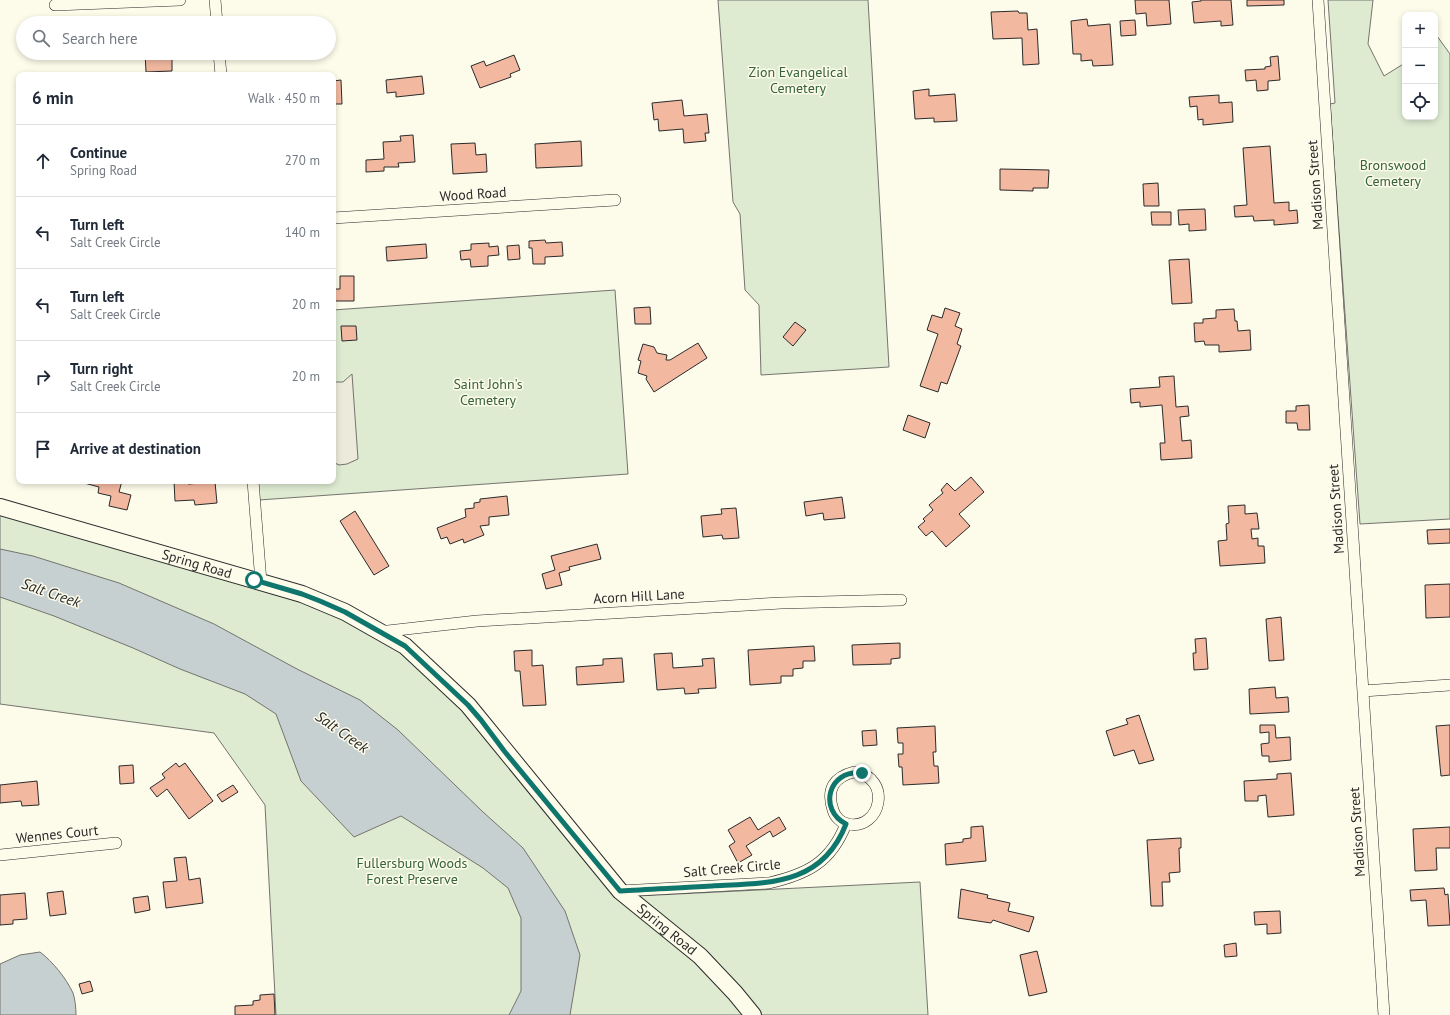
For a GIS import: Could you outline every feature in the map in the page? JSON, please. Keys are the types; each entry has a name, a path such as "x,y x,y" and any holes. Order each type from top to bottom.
{"street":[{"path":"55,5 180,0"},
{"path":"216,0 217,16"},
{"name":"Madison Street","path":"1318,0 1384,1015"},
{"path":"220,60 221,72"},
{"name":"Wood Road","path":"336,218 615,200"},
{"path":"253,484 261,582"},
{"name":"Spring Road","path":"0,506 302,594 345,612 405,646 468,705 620,891 700,956 735,993 753,1015"},
{"name":"Acorn Hill Lane","path":"379,632 493,620 781,603 901,600"},
{"path":"1363,690 1450,685"},
{"path":"854,772 862,773 874,781 877,788 878,804 870,819 853,825 846,824 839,820 834,813 830,795 837,779 854,772"},
{"name":"Salt Creek Circle","path":"620,891 770,883 786,879 801,874 826,856 837,843 846,824"},
{"name":"Wennes Court","path":"0,855 116,843"}],"green space":[{"name":"Zion Evangelical Cemetery","path":"718,0 868,0 889,367 761,375 759,305 745,290 740,214 733,202"},
{"name":"Bronswood Cemetery","path":"1328,0 1373,0 1368,44 1384,76 1402,65 1402,120 1438,120 1438,37 1450,54 1450,519 1360,524 1330,104 1335,103"},
{"name":"Saint John's Cemetery","path":"615,290 628,474 259,500 258,484 336,484 336,310"},
{"name":"Fullersburg Woods Forest Preserve","path":"0,512 302,598 404,650 460,703 617,897 920,882 928,1015 276,1015 265,805 214,733 0,704"}],"shaded area":[{"path":"352,374 358,459 347,464 339,465 336,464 336,382 343,382"}],"water":[{"name":"Salt Creek","path":"0,549 33,556 119,583 214,624 297,669 360,700 398,730 483,812 523,848 565,911 580,955 570,1015 509,1015 521,991 521,918 508,888 483,868 401,816 354,837 301,781 276,714 245,694 180,669 54,616 0,597"},
{"path":"40,952 59,971 70,987 76,1007 76,1015 0,1015 0,964 20,955"}],"building":[{"path":"1135,0 1169,0 1171,24 1147,26 1146,13 1136,14"},
{"path":"1201,0 1231,0 1233,25 1221,26 1221,21 1194,23 1192,2"},
{"path":"1247,0 1284,0 1284,5 1247,6"},
{"path":"1018,11 1019,13 1027,13 1028,30 1037,29 1039,64 1023,65 1022,38 993,39 991,12"},
{"path":"1087,19 1088,26 1110,24 1113,65 1093,66 1092,60 1081,61 1081,54 1073,54 1071,21"},
{"path":"1135,20 1136,35 1121,36 1120,21"},
{"path":"514,55 520,70 510,74 511,77 480,88 471,66 484,61 486,66"},
{"path":"1278,56 1280,80 1268,81 1268,90 1257,91 1256,80 1246,81 1245,70 1265,69 1265,67 1271,66 1270,57"},
{"path":"145,60 172,60 172,71 146,72"},
{"path":"422,76 424,94 396,97 396,92 387,93 386,80"},
{"path":"341,80 342,104 336,104 336,81"},
{"path":"929,89 929,96 955,94 957,121 934,122 934,118 915,119 913,91"},
{"path":"1219,95 1219,103 1232,102 1233,122 1203,125 1203,119 1198,120 1197,106 1190,107 1189,97"},
{"path":"682,100 684,116 707,114 709,133 705,133 706,141 684,143 683,129 659,131 658,119 654,120 652,103"},
{"path":"413,135 415,162 398,163 399,167 384,167 384,171 366,172 366,160 384,159 383,142 401,141 400,136"},
{"path":"581,141 582,166 536,168 535,144"},
{"path":"475,143 476,155 486,154 487,172 453,174 451,144"},
{"path":"1270,146 1274,203 1289,202 1289,211 1297,210 1298,223 1274,225 1274,220 1254,221 1253,216 1235,217 1234,206 1247,205 1243,148"},
{"path":"1000,169 1049,170 1048,188 1033,188 1033,191 1000,190"},
{"path":"1158,183 1159,206 1144,206 1143,184"},
{"path":"1205,209 1206,230 1189,231 1189,224 1179,225 1178,210"},
{"path":"1151,212 1171,212 1171,225 1152,225"},
{"path":"545,240 546,243 562,242 563,256 545,257 545,264 533,264 532,248 529,248 529,241"},
{"path":"489,243 489,247 498,246 499,255 488,256 488,266 471,267 470,259 461,260 460,251 471,250 471,244"},
{"path":"426,244 427,258 387,261 386,247"},
{"path":"519,245 520,259 508,260 507,246"},
{"path":"1189,259 1192,303 1172,304 1169,260"},
{"path":"340,276 354,276 354,301 336,301 336,289 340,289"},
{"path":"650,307 651,324 635,324 634,308"},
{"path":"945,308 960,313 955,326 962,329 957,344 961,346 947,384 941,382 938,392 920,386 938,334 927,330 932,315 942,318"},
{"path":"1234,309 1238,331 1250,330 1251,350 1219,352 1219,345 1205,345 1204,341 1195,342 1194,323 1203,323 1203,319 1216,318 1216,310"},
{"path":"795,322 806,330 793,346 783,337"},
{"path":"341,326 356,326 357,340 342,341"},
{"path":"698,343 707,358 654,392 646,379 647,376 638,373 641,361 638,360 643,344 654,347 657,353 667,355 666,360 670,360"},
{"path":"1174,376 1176,407 1188,406 1189,416 1180,417 1182,441 1191,440 1192,458 1161,460 1160,443 1165,443 1162,405 1140,407 1140,402 1131,403 1130,389 1160,387 1159,377"},
{"path":"1309,405 1310,430 1298,430 1297,423 1286,423 1286,411 1296,411 1296,406"},
{"path":"908,415 930,423 925,438 903,430"},
{"path":"971,477 984,492 959,514 970,526 946,547 932,531 926,536 918,527 925,521 923,519 933,510 929,505 943,493 941,490 947,483 955,491"},
{"path":"88,484 121,484 119,492 131,495 127,510 109,506 111,496 98,493 99,487"},
{"path":"174,484 215,484 217,503 195,505 194,500 175,501"},
{"path":"507,496 509,515 489,517 489,525 480,526 484,535 464,543 463,539 450,544 447,537 441,539 437,528 466,517 465,509 474,508 474,503 480,502 480,499"},
{"path":"842,497 845,518 824,520 823,513 806,516 804,502"},
{"path":"1245,505 1245,514 1257,513 1259,529 1251,529 1252,539 1258,538 1258,546 1264,546 1265,563 1220,566 1218,541 1227,540 1226,524 1229,523 1228,506"},
{"path":"736,508 739,538 723,539 722,535 703,537 701,516 722,514 721,509"},
{"path":"355,511 389,566 374,575 340,521"},
{"path":"1450,529 1450,543 1428,544 1427,530"},
{"path":"597,544 601,559 569,567 570,570 559,573 562,585 546,589 542,574 555,570 551,556"},
{"path":"1450,584 1450,617 1426,618 1425,585"},
{"path":"1281,617 1284,660 1269,661 1266,619"},
{"path":"1206,638 1208,669 1194,670 1193,653 1196,653 1195,639"},
{"path":"900,643 900,658 891,659 891,664 853,665 852,645"},
{"path":"814,646 815,661 803,661 803,668 793,669 793,676 781,676 781,683 750,685 748,650"},
{"path":"532,650 532,666 543,665 546,705 523,706 520,671 515,671 514,651"},
{"path":"672,653 673,668 703,666 702,659 714,658 716,688 698,689 699,693 685,694 684,688 657,690 654,654"},
{"path":"622,658 624,682 577,685 576,667 603,665 603,659"},
{"path":"1275,687 1276,698 1288,697 1289,712 1250,714 1249,689"},
{"path":"1139,715 1154,760 1139,764 1134,750 1114,756 1106,731 1128,724 1126,719"},
{"path":"1260,725 1275,725 1276,738 1290,737 1291,760 1269,762 1269,756 1262,756 1261,744 1269,743 1269,732 1260,733"},
{"path":"1450,725 1450,775 1441,776 1436,726"},
{"path":"935,726 936,752 933,752 934,766 938,766 939,783 903,785 902,767 899,767 898,754 903,754 903,743 898,743 897,728"},
{"path":"876,730 877,745 863,746 862,731"},
{"path":"176,763 179,767 185,763 213,801 189,819 167,789 157,797 150,788 165,778 162,774"},
{"path":"133,765 134,783 120,784 119,766"},
{"path":"1291,773 1294,815 1268,817 1266,795 1258,796 1258,801 1245,801 1244,781 1277,779 1277,774"},
{"path":"37,781 39,805 22,806 21,801 0,803 0,785"},
{"path":"233,785 238,792 222,802 217,795"},
{"path":"750,817 758,830 779,817 786,829 773,837 770,831 746,846 752,855 738,863 729,846 735,842 728,830"},
{"path":"983,826 986,861 946,865 945,844 963,842 963,839 971,838 971,827"},
{"path":"1450,827 1450,848 1436,848 1437,870 1415,871 1413,829"},
{"path":"1181,838 1181,848 1179,848 1180,872 1169,873 1170,882 1162,882 1163,906 1151,906 1147,840"},
{"path":"186,857 189,880 200,878 203,903 166,908 163,882 177,881 174,858"},
{"path":"1444,888 1445,895 1448,894 1450,925 1428,926 1426,900 1411,901 1410,890"},
{"path":"961,889 988,895 987,898 1010,903 1008,911 1034,917 1029,932 993,920 991,923 958,918"},
{"path":"63,891 66,914 50,916 47,893"},
{"path":"25,893 27,919 13,920 13,924 0,925 0,895"},
{"path":"148,896 150,910 135,913 133,898"},
{"path":"1280,911 1281,933 1267,934 1267,924 1255,925 1254,912"},
{"path":"1236,943 1237,956 1225,957 1224,945"},
{"path":"1037,951 1047,992 1029,996 1020,955"},
{"path":"90,981 93,991 82,994 79,984"},
{"path":"274,994 275,1015 235,1015 235,1006 253,1005 253,1001 260,1000 260,995"}],"route":[{"path":"254,580 302,594 320,601 345,612 405,646 468,705 620,891 770,883 801,874 826,856 837,843 846,824 839,820 834,813 831,803 830,795 837,779 845,774 854,772 862,773"}]}
